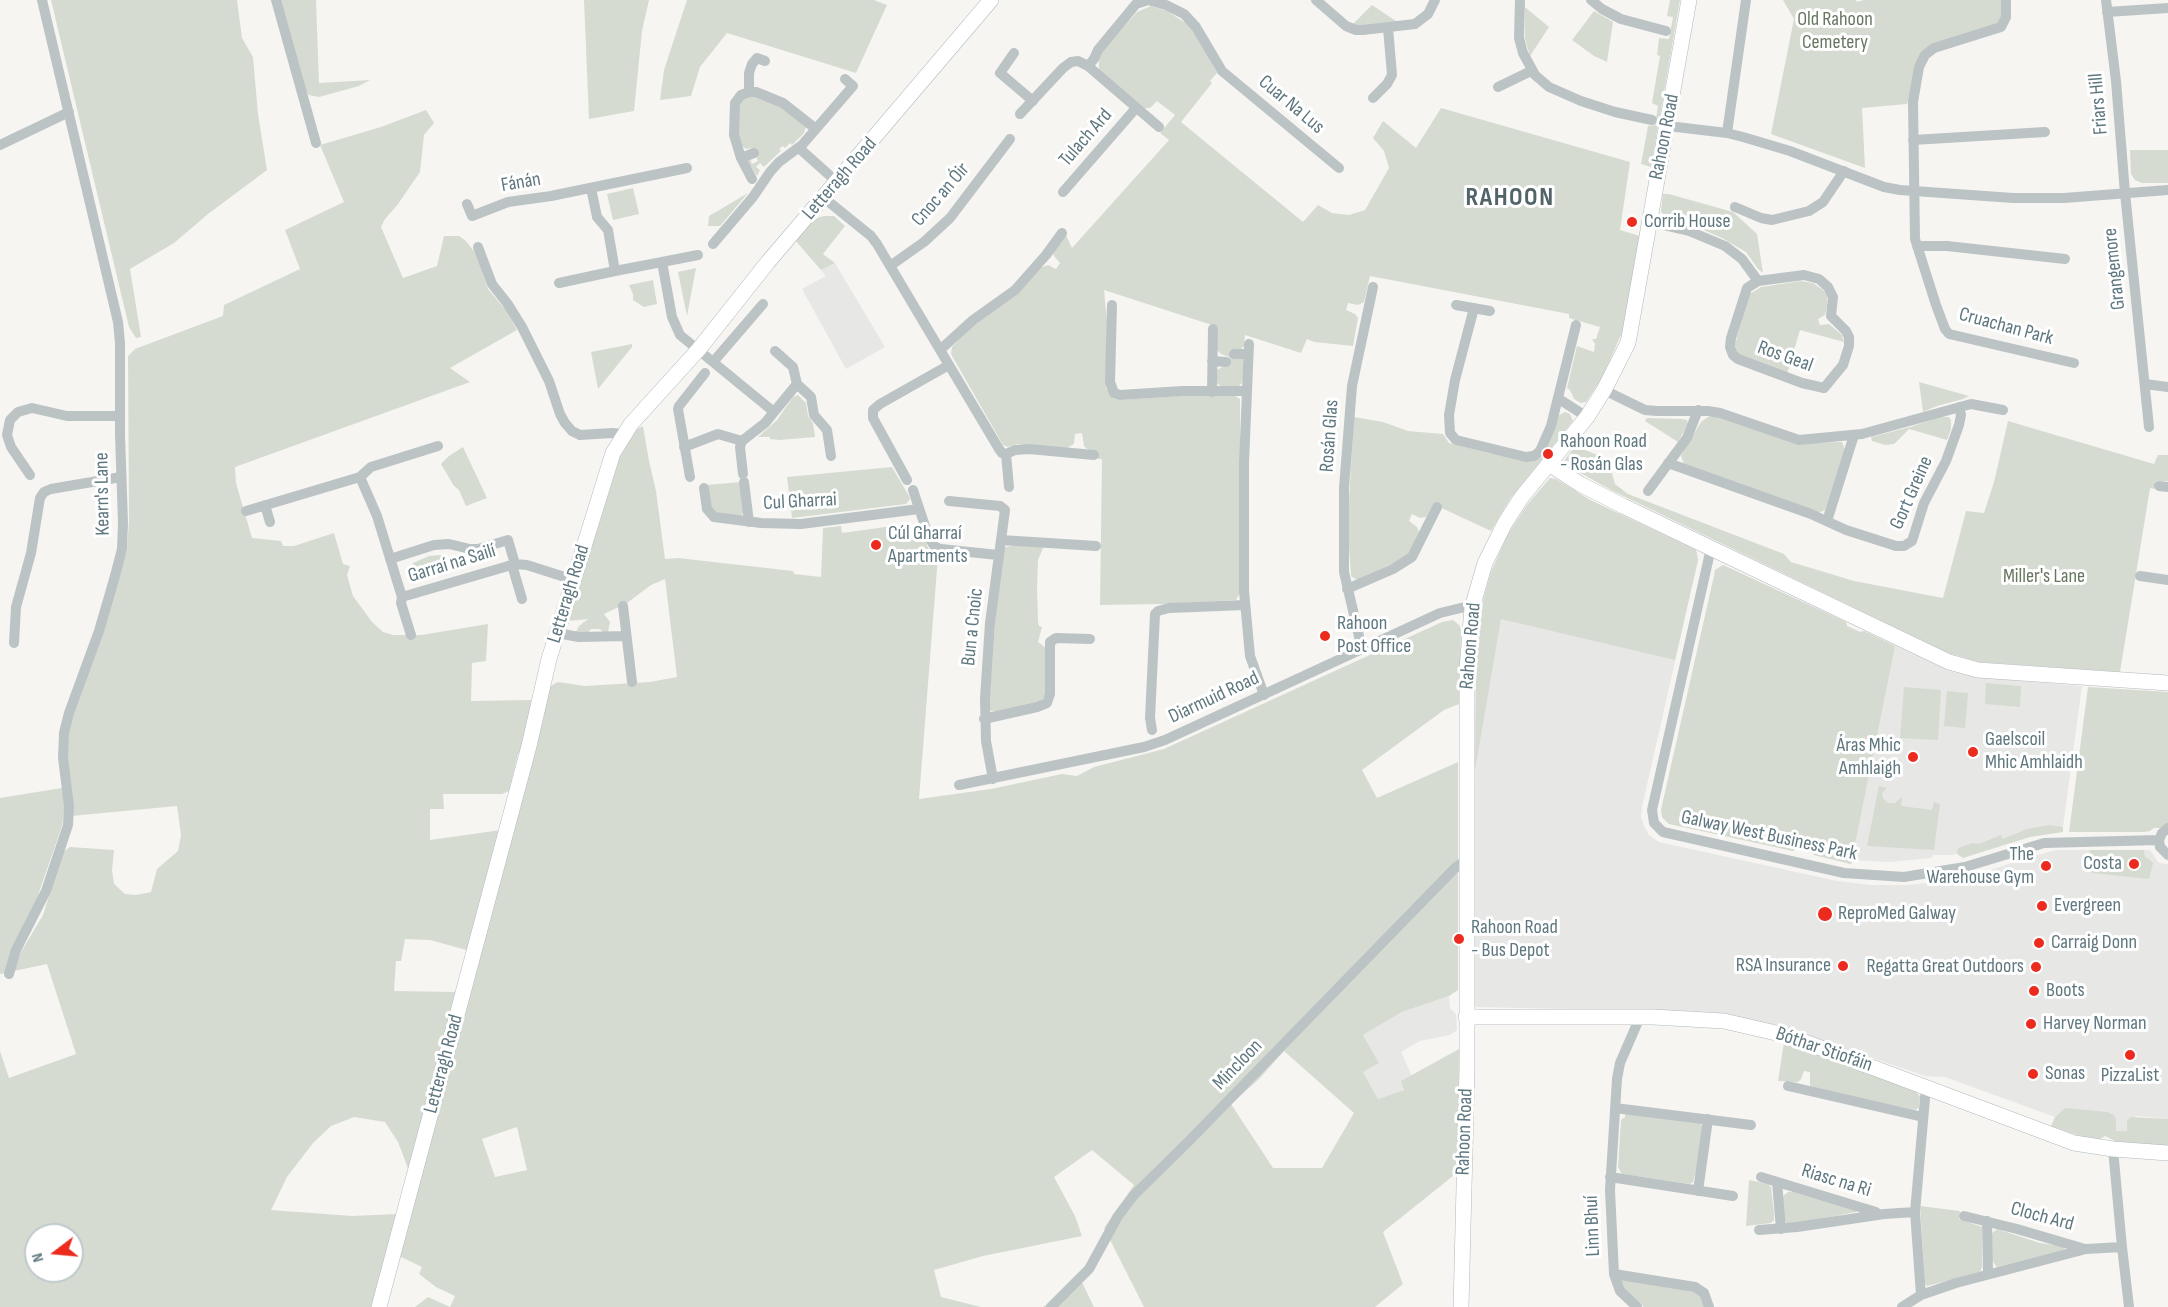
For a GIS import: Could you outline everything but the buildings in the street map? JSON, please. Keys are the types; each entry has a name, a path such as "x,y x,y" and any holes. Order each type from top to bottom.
{"street":[{"name":"Kearn's Lane","path":"9,974 16,950 46,891 68,825 69,806 63,758 64,733 99,631 122,549 123,490 118,322 42,0"},
{"path":"276,0 316,143"},
{"name":"Letteragh Road","path":"379,1307 529,746 543,682 608,468 624,434 699,349 768,262 991,0"},
{"name":"Cuar Na Lus","path":"1138,1 1148,0 1159,3 1184,14 1201,33 1220,69 1339,168"},
{"path":"1316,0 1350,28 1359,30 1417,23 1428,14 1436,0"},
{"path":"1520,0 1519,38 1531,71 1550,87 1581,101 1615,112 1652,120"},
{"path":"1592,0 1602,9 1621,19 1666,31"},
{"name":"Rahoon Road","path":"1461,1307 1467,1017 1467,659 1472,608 1481,576 1500,532 1521,498 1587,417 1619,362 1631,331 1689,0"},
{"path":"1726,133 1746,0"},
{"name":"Cruachan Park","path":"2006,0 2006,17 2001,27 1938,46 1927,53 1919,67 1913,102 1917,246 1936,305 1945,329 1950,334 2074,363"},
{"name":"Friars Hill","path":"2106,0 2116,81 2125,193"},
{"path":"1020,114 1068,64 1078,61 1088,66 1098,50 1138,1"},
{"path":"2107,12 2168,8"},
{"path":"1373,98 1392,75 1388,28"},
{"path":"1014,53 1000,73 1032,101"},
{"path":"750,92 749,73 752,64 757,58 765,61"},
{"name":"Tulach Ard","path":"1088,66 1159,127"},
{"path":"1498,87 1531,71"},
{"path":"713,244 753,197 770,172 798,148 853,86 845,79"},
{"path":"752,179 741,158 734,135 735,104 741,95 756,92 783,103 816,129"},
{"name":"Tulach Ard","path":"1063,192 1136,108"},
{"path":"0,146 69,112"},
{"path":"1668,126 1726,133 1790,151 1888,188 1914,192 2013,198 2064,198 2168,190"},
{"path":"1913,140 2045,132"},
{"name":"Cnoc an Óir","path":"890,266 924,242 950,218 1010,139"},
{"path":"798,148 837,182"},
{"path":"741,158 754,153"},
{"path":"650,163 652,176"},
{"name":"Fánán","path":"466,204 472,216 508,202 687,168"},
{"path":"1735,207 1772,220 1809,211 1823,202 1845,171"},
{"path":"591,188 597,217 608,230 615,271"},
{"name":"Grangemore","path":"2125,193 2149,427"},
{"path":"824,198 871,236 999,449 1006,454"},
{"path":"1650,222 1683,229 1720,244 1742,259 1758,281"},
{"path":"940,350 973,320 1015,290 1062,233"},
{"path":"1917,246 1947,246 2065,259"},
{"path":"478,247 492,284 522,327 549,381 565,423 572,431 580,435 624,434"},
{"path":"559,283 698,255"},
{"path":"662,262 675,327 680,335 774,412"},
{"name":"Ros Geal","path":"1809,276 1819,279 1830,289 1833,297 1831,316 1846,331 1850,343 1843,365 1826,387 1817,388 1802,383 1738,359 1733,355 1730,343 1744,294 1747,288 1758,281 1809,276"},
{"name":"Rosán Glas","path":"1362,649 1347,589 1344,564 1344,519 1351,399 1356,359 1374,287"},
{"path":"714,361 763,304"},
{"path":"1112,305 1110,382 1114,393 1120,395 1246,391"},
{"path":"1456,305 1490,311"},
{"path":"1474,308 1450,408 1449,426 1453,438 1526,456 1534,456 1543,445 1559,399 1576,325"},
{"path":"1212,392 1213,329"},
{"path":"1212,362 1230,358 1248,349 1244,527 1245,605 1250,656 1264,695"},
{"path":"775,351 793,367 797,384 811,397 814,416 827,430 831,456"},
{"path":"949,365 880,404 873,410 873,418 910,485 929,538 938,549 999,555"},
{"path":"690,477 678,417 679,406 705,373"},
{"path":"749,522 740,447 742,441 765,423 797,384"},
{"path":"2145,384 2168,387"},
{"path":"1604,390 1651,411 1698,410 1720,413 1799,440 1854,435 1895,427 1959,407 1977,404 2003,410"},
{"path":"1559,399 1587,417"},
{"name":"Gort Greine","path":"1668,463 1827,521 1846,531 1896,546 1904,546 1910,544 1914,539 1924,503 1942,470 1959,425 1961,415 1959,407"},
{"path":"30,475 11,447 7,435 10,420 18,412 32,408 67,416 120,416"},
{"path":"1648,492 1693,428 1698,410"},
{"path":"684,447 718,434 742,441"},
{"path":"1827,521 1854,435"},
{"path":"246,511 360,477 371,467 438,446"},
{"path":"1006,454 1014,450 1029,449 1094,455"},
{"path":"1006,454 1009,487"},
{"path":"1549,464 1580,484 1935,656 1961,666 1978,670 2168,682"},
{"path":"14,643 16,607 31,553 40,498 44,492 51,489 121,477"},
{"name":"Garraí na Sailí","path":"360,477 377,516 411,635"},
{"name":"Cul Gharrai","path":"704,488 707,508 712,515 749,522 801,524 919,509"},
{"name":"Bun a Cnoic","path":"949,501 1000,506 1004,508 1005,513 990,623 984,719 993,779"},
{"path":"266,505 270,522"},
{"path":"1347,589 1393,569 1412,557 1437,507"},
{"name":"Garraí na Sailí","path":"390,559 434,545 449,544 478,549 508,540 522,599"},
{"path":"1001,540 1096,546"},
{"name":"Galway West Business Park","path":"1711,548 1652,810 1654,823 1663,832 1844,873 1904,877 1965,867 2044,843 2159,840"},
{"name":"Garraí na Sailí","path":"402,597 513,564 527,565 574,580"},
{"path":"2140,576 2168,580"},
{"path":"1152,730 1150,718 1155,614 1158,611 1169,609 1245,605"},
{"path":"623,606 632,682"},
{"name":"Diarmuid Road","path":"959,785 1144,747 1264,695 1440,613 1465,607 1472,608"},
{"path":"557,633 579,637 626,636"},
{"path":"984,719 1047,703 1050,697 1050,642 1056,638 1090,639"},
{"path":"2168,828 2159,840 2160,847 2168,855"},
{"name":"Mincloon","path":"1051,1307 1089,1269 1118,1216 1134,1195 1456,867 1466,860"},
{"name":"Bóthar Stiofáin","path":"1467,1017 1709,1019 1789,1036 2062,1139 2114,1149 2168,1153"},
{"name":"Linn Bhuí","path":"1637,1307 1620,1291 1614,1274 1611,1249 1610,1177 1620,1063 1640,1017"},
{"path":"1788,1086 1923,1117"},
{"path":"1902,1307 1921,1295 1915,1212 1926,1087"},
{"path":"1615,1108 1751,1125"},
{"path":"1698,1191 1708,1119"},
{"path":"2114,1149 2129,1307"},
{"name":"Linn Bhuí","path":"1610,1177 1733,1196"},
{"name":"Riasc na Ri","path":"1761,1177 1884,1214"},
{"name":"Riasc na Ri","path":"1777,1182 1781,1228"},
{"name":"Riasc na Ri","path":"1759,1230 1915,1212"},
{"name":"Cloch Ard","path":"1964,1216 2061,1240 2086,1249"},
{"name":"Cloch Ard","path":"1987,1221 1988,1274"},
{"name":"Cloch Ard","path":"1921,1295 1961,1281 2086,1249 2122,1247"},
{"name":"Linn Bhuí","path":"1614,1274 1657,1279 1695,1287 1704,1293 1708,1307"}],"shaded area":[{"path":"835,263 885,347 846,369 802,289 826,276 821,270"},
{"path":"1550,478 1556,479 1590,500 1693,548 1697,553 1698,560 1642,807 1641,817 1644,826 1649,835 1659,842 1837,881 1871,885 1908,885 1946,881 1989,871 2057,850 2150,850 2159,863 2168,864 2168,1119 2137,1116 2127,1121 2127,1131 2116,1131 2065,1108 2055,1117 1945,1077 1925,1076 1777,1025 1710,1012 1476,1007 1474,1002 1476,648 1480,614 1491,572 1508,534 1527,505"},
{"path":"1723,565 1846,622 1847,626 1860,632 1864,631 1950,671 1975,677 2082,686 2063,827 2048,828 1952,855 1933,855 1932,858 1889,862 1853,860 1851,864 1796,849 1793,851 1666,822 1661,810 1715,570"},
{"path":"1449,996 1450,1008 1456,1014 1457,1030 1450,1035 1420,1041 1401,1052 1412,1076 1402,1081 1404,1090 1378,1099 1363,1072 1379,1063 1363,1035 1402,1012"}],"green space":[{"path":"51,0 237,0 242,38 253,57 258,114 267,170 208,214 174,243 130,269 141,337 136,338 129,327"},
{"path":"280,0 316,0 319,83 370,80 359,86 319,97 309,95 306,92"},
{"path":"584,0 649,0 642,31 634,111 589,119"},
{"path":"687,0 874,0 887,5 856,73 727,33 700,67 691,96 660,100 664,70"},
{"path":"1670,0 1680,0 1651,167 1641,164 1648,126 1655,125 1658,106 1652,103 1660,56 1657,55 1659,38 1669,39 1673,17 1667,16"},
{"name":"Old Rahoon Cemetery","path":"1783,0 1856,0 1857,2 1864,0 2002,0 2003,12 1995,26 1930,45 1907,104 1862,108 1865,168 1771,134 1794,19"},
{"path":"1372,5 1399,23 1359,26 1353,24"},
{"path":"1151,6 1167,11 1190,26 1217,73 1210,81 1212,83 1181,122 1303,222 1318,205 1332,213 1349,215 1365,210 1389,168 1384,151 1373,138 1383,121 1416,148 1441,108 1630,162 1620,230 1640,236 1624,328 1602,378 1586,402 1581,403 1574,399 1567,388 1577,346 1594,352 1595,344 1592,339 1596,339 1600,327 1569,318 1569,314 1370,276 1364,302 1358,305 1348,303 1346,310 1358,318 1353,346 1314,342 1307,339 1301,353 1245,335 1244,346 1240,350 1245,365 1242,383 1238,387 1222,387 1217,383 1217,370 1228,364 1229,357 1217,350 1218,327 1104,290 1107,322 1106,387 1113,398 1119,400 1177,396 1235,396 1240,399 1240,593 1236,600 1100,605 1102,459 1098,459 1098,452 1088,450 1084,446 1082,433 1075,434 1074,444 1067,448 1003,445 951,354 952,347 972,326 1040,268 1048,265 1056,269 1060,263 1053,252 1066,235 1072,248 1169,140 1160,133 1175,115 1157,101 1150,108 1144,108 1099,71 1099,58 1102,51 1137,12"},
{"path":"1525,7 1549,27 1530,56 1525,39"},
{"path":"1594,11 1613,22 1607,62 1594,56 1572,40"},
{"path":"753,95 782,106 806,126 804,133 792,145 790,143 785,148 783,146 779,149 781,151 764,167 760,163 756,167 760,170 757,176 748,162 750,159 752,164 758,161 753,148 746,149 741,145 739,139 739,104 743,98"},
{"path":"426,110 434,123 424,135 420,172 381,227 403,278 437,266 444,236 459,236 466,241 476,254 488,289 505,309 517,330 450,368 470,382 235,467 236,483 252,538 281,541 283,546 294,546 334,533 343,564 350,566 347,575 353,596 372,622 383,632 393,635 421,635 488,624 486,661 472,663 471,701 531,700 523,750 518,754 509,791 502,794 443,794 444,809 430,809 430,840 501,830 470,951 430,940 405,939 401,961 396,961 394,991 458,992 409,1171 398,1142 385,1122 354,1117 331,1126 313,1143 287,1177 271,1210 352,1216 398,1214 373,1307 0,1307 0,1051 9,1078 76,1054 47,964 14,971 21,952 43,915 63,852 70,847 114,850 112,870 114,884 125,894 136,895 151,892 157,869 178,851 181,835 177,806 71,816 66,750 70,721 127,550 129,520 128,356 135,349 223,316 224,305 300,269 285,230 344,202 320,145 381,127"},
{"path":"2130,150 2168,150 2168,183 2142,183 2135,180 2131,174"},
{"path":"633,188 639,214 613,220 607,194"},
{"path":"748,193 720,226 708,226 709,216"},
{"path":"1663,194 1733,212 1757,234 1763,273 1746,252 1722,238 1665,217 1661,211"},
{"path":"834,216 845,226 823,254 835,263 821,270 794,239 814,219"},
{"path":"696,268 687,316 678,272"},
{"path":"653,280 657,304 644,307 633,300 629,285"},
{"path":"1801,281 1813,283 1827,295 1825,315 1818,319 1820,325 1829,324 1842,335 1844,342 1800,330 1787,374 1741,356 1735,345 1748,295 1761,287"},
{"path":"632,344 632,347 598,389 591,352"},
{"path":"1919,382 1969,396 1923,412"},
{"path":"798,395 806,403 815,437 779,440 758,437 777,420 793,397"},
{"path":"1565,412 1570,414 1573,421 1510,499 1491,531 1433,504 1426,517 1420,518 1412,514 1409,521 1417,527 1419,532 1409,554 1357,580 1351,576 1349,500 1354,417 1383,422 1408,431 1443,434 1449,443 1492,454 1545,451 1559,415"},
{"path":"1713,416 1794,443 1842,442 1845,450 1825,510 1818,513 1684,464 1681,456 1701,422"},
{"path":"1940,417 1949,417 1951,420 1947,440 1909,429 1894,444 1885,445 1872,441 1871,437"},
{"path":"1647,418 1682,419 1687,420 1688,424 1678,442 1645,421"},
{"name":"Miller's Lane","path":"2008,421 2154,464 2158,455 2168,455 2168,481 2156,481 2154,489 2150,488 2120,672 1979,662 1948,653 1611,490 1566,465 1564,461 1575,446 1608,459 1615,484 1628,494 1784,554 1791,562 1854,581 1943,598 1966,511 1984,513 1994,482"},
{"path":"643,426 656,491 665,559 678,558 793,571 794,574 821,577 823,528 841,526 842,533 900,525 910,535 925,540 931,555 938,556 919,799 991,789 1062,774 1077,776 1094,767 1164,749 1442,622 1453,620 1461,629 1459,704 1444,710 1362,770 1377,798 1458,762 1458,990 1449,996 1402,1012 1363,1035 1379,1063 1363,1072 1378,1099 1404,1090 1401,1081 1459,1049 1458,1172 1383,1232 1403,1284 1375,1307 1144,1307 1104,1228 1134,1185 1092,1150 1054,1177 1075,1216 1082,1236 983,1256 934,1270 941,1297 981,1307 450,1307 455,1296 436,1287 419,1274 422,1267 397,1255 545,689 558,682 585,686 650,682 677,677 665,579 651,585 627,603 604,614 610,622 608,632 591,629 588,633 576,632 579,626 588,619 568,621 611,471 631,432","holes":["1284,1051 1354,1113 1322,1168 1273,1168 1231,1104 1259,1079","517,1127 527,1170 495,1177 482,1139"]},
{"path":"463,447 487,498 466,506 459,490 454,486 441,464"},
{"path":"892,467 909,496 910,499 906,504 792,518 787,477"},
{"path":"1550,478 1556,479 1590,500 1696,550 1698,560 1675,660 1501,619 1475,770 1476,648 1485,593 1491,572 1508,534 1527,505"},
{"path":"741,482 744,511 740,517 712,511 706,485"},
{"path":"1014,545 1041,545 1043,548 1038,560 1037,588 1038,621 1039,626 1042,627 1038,642 1046,648 1045,696 1040,701 996,712 991,711 989,707 995,622 1003,550"},
{"path":"429,556 445,557 447,563 444,570 422,580 411,575 413,563"},
{"path":"1723,565 1846,622 1847,626 1860,632 1864,631 1895,646 1851,864 1796,849 1793,851 1669,824 1662,817 1661,810 1715,570"},
{"path":"1986,683 2021,686 2020,707 1985,704"},
{"path":"1904,687 1941,690 1938,740 1900,738"},
{"path":"2088,687 2168,692 2168,828 2154,828 2144,832 2069,832"},
{"path":"1947,691 1968,693 1965,728 1944,726"},
{"path":"1879,786 1887,788 1882,793 1888,803 1895,803 1902,797 1901,806 1932,810 1934,802 1940,804 1934,850 1867,846"},
{"path":"62,788 65,805 62,826 36,901 5,973 0,974 0,798"},
{"path":"2049,825 2063,827 2063,832 2030,837 1963,858 1957,854 1958,848 1972,843 1979,844 2001,835 2003,839 2027,829"},
{"path":"2090,850 2144,850 2145,857 2153,863 2149,879 2092,873 2094,861 2089,859"},
{"path":"1784,1042 1915,1091 1920,1096 1919,1108 1915,1110 1813,1088 1810,1085 1810,1072 1804,1071 1798,1082 1778,1081"},
{"path":"2065,1108 2107,1112 2114,1115 2116,1131 2127,1131 2127,1121 2131,1117 2168,1119 2168,1146 2117,1142 2105,1136 2099,1140 2051,1126 2055,1117"},
{"path":"1625,1113 1700,1122 1702,1126 1700,1156 1693,1182 1690,1184 1622,1174 1618,1167 1621,1120 1625,1117"},
{"path":"1749,1180 1768,1184 1771,1187 1774,1220 1771,1223 1746,1226"},
{"path":"1788,1192 1857,1210 1794,1224 1787,1223 1784,1220 1782,1197"},
{"path":"1920,1206 1960,1211 1959,1219 1982,1227 1980,1272 1927,1286"},
{"path":"1997,1229 2040,1243 2063,1246 2065,1250 1997,1267 1991,1259 1991,1234"},
{"path":"1078,1274 1094,1307 1043,1307 1060,1295"},
{"path":"1621,1281 1693,1290 1699,1294 1704,1307 1644,1307 1624,1290"},
{"path":"428,1297 450,1307 415,1307"}],"place":[{"name":"Corrib House","path":"1632,222"},
{"name":"Rahoon Road - Rosán Glas","path":"1548,454"},
{"name":"Cúl Gharraí Apartments","path":"876,545"},
{"name":"Rahoon Post Office","path":"1325,636"},
{"name":"Gaelscoil Mhic Amhlaidh","path":"1973,752"},
{"name":"Áras Mhic Amhlaigh","path":"1913,757"},
{"name":"Costa","path":"2134,864"},
{"name":"The Warehouse Gym","path":"2046,866"},
{"name":"Evergreen","path":"2042,906"},
{"name":"ReproMed Galway","path":"1825,914"},
{"name":"Rahoon Road - Bus Depot","path":"1459,939"},
{"name":"Carraig Donn","path":"2039,943"},
{"name":"RSA Insurance","path":"1843,966"},
{"name":"Regatta Great Outdoors","path":"2036,967"},
{"name":"Boots","path":"2034,991"},
{"name":"Harvey Norman","path":"2031,1024"},
{"name":"PizzaList","path":"2130,1055"},
{"name":"Sonas","path":"2033,1074"}],"district":[{"name":"RAHOON","path":"1510,198"}]}
